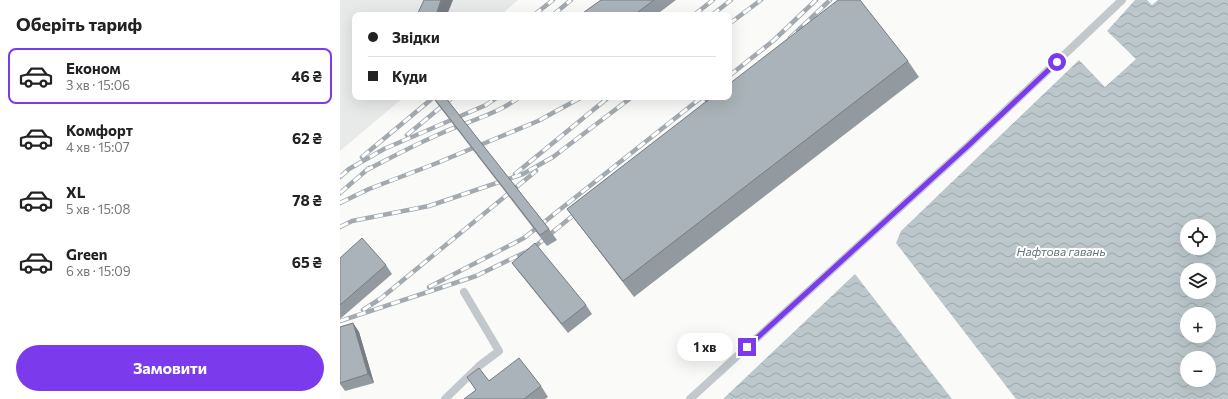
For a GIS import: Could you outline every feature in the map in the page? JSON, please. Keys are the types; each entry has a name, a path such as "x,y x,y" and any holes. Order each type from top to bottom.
{"lane":[{"path":"690,399 970,144 1122,0"},
{"path":"445,399 479,366 498,351 464,292"}],"shaded area":[{"path":"340,0 518,0 504,12 352,12 352,100 400,100 340,151"}],"water":[{"name":"Нафтова гавань","path":"1135,0 1147,0 1152,5 1158,0 1228,0 1228,399 1016,399 896,243 901,231 1079,60 1105,87 1136,59 1107,31"},
{"path":"855,274 952,399 723,399"}],"building":[{"path":"424,0 441,0 437,12 418,12"},
{"path":"601,0 654,0 638,12 584,12"},
{"path":"838,0 860,0 908,61 623,281 567,209 708,100 732,100 732,82"},
{"path":"435,100 447,100 549,229 540,235"},
{"path":"362,238 386,265 340,305 340,258"},
{"path":"535,243 586,305 562,324 512,263"},
{"path":"353,323 368,374 340,383 340,327"},
{"path":"519,358 541,386 524,399 464,399 476,390 467,377 479,368 489,381"}],"railway":[{"path":"538,12 553,0"},
{"path":"557,12 571,0"},
{"path":"698,12 713,0"},
{"path":"716,12 731,0"},
{"path":"732,22 761,0"},
{"path":"732,74 773,41 816,0"},
{"path":"790,38 830,0"},
{"path":"362,157 430,100"},
{"path":"407,135 449,100"},
{"path":"340,177 349,169 384,149 486,105 494,100"},
{"path":"365,171 432,137 501,109 516,100"},
{"path":"340,203 369,189 437,163 538,121 576,100"},
{"path":"515,174 605,100"},
{"path":"340,227 352,221 429,206 523,174 553,157 628,100"},
{"path":"429,287 524,238 698,100"},
{"path":"340,193 369,168"},
{"path":"363,310 380,299 536,171"},
{"path":"340,321 476,276 532,249 581,209"}],"route":[{"path":"747,347 970,144 1057,62"}]}
